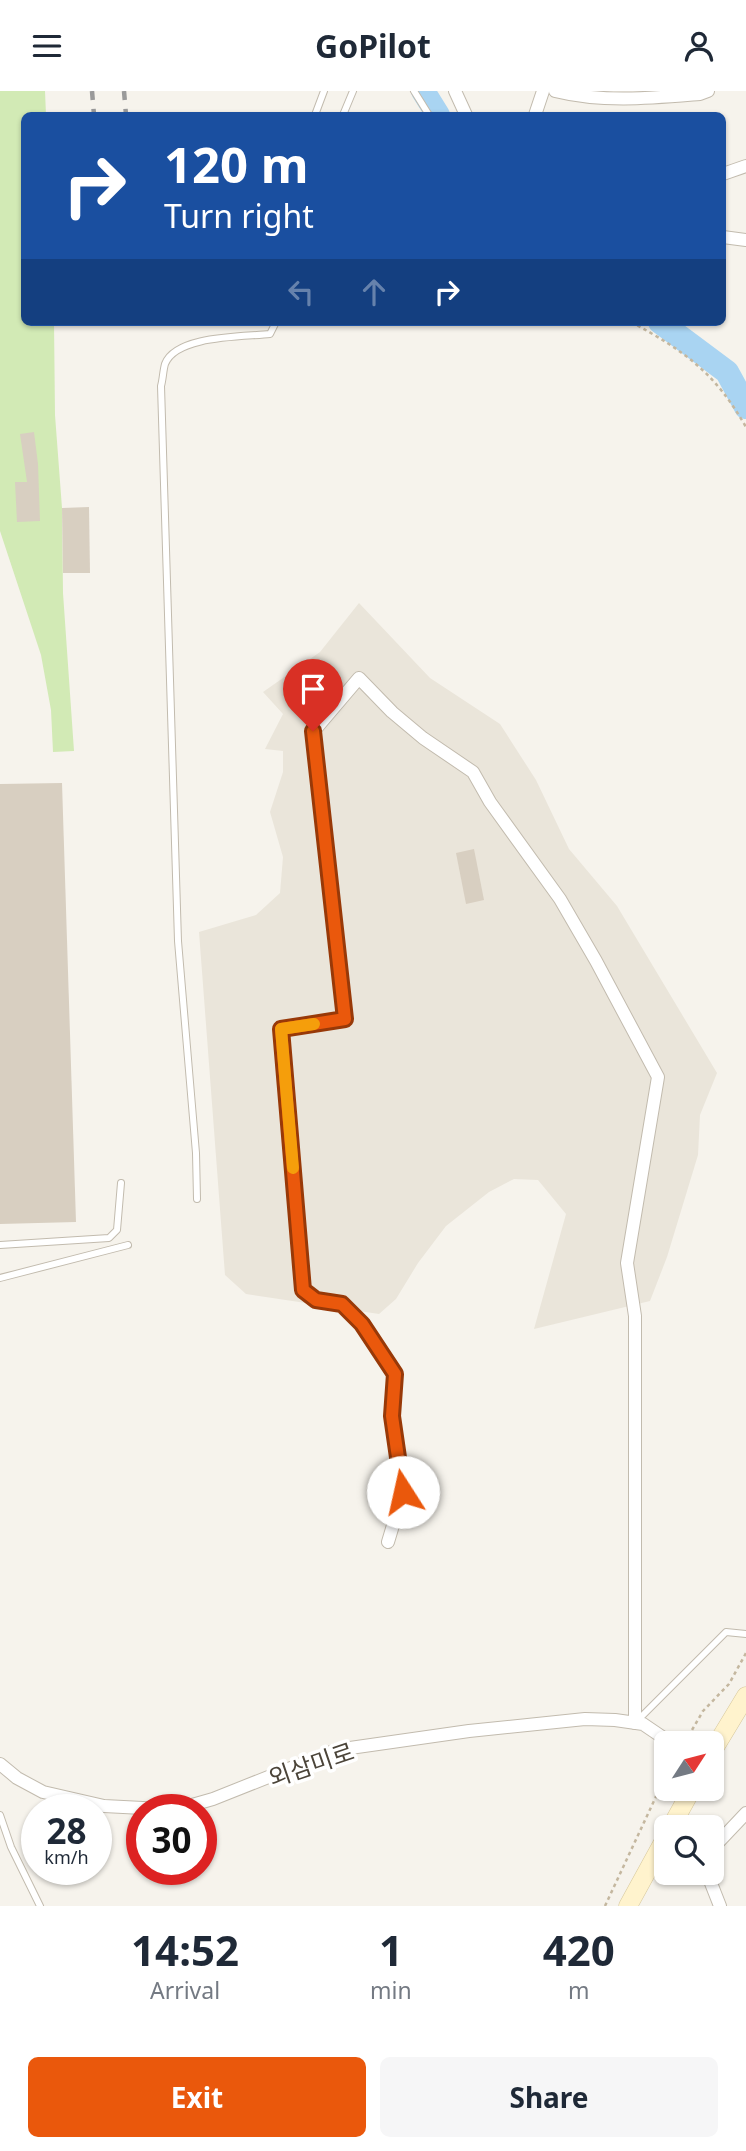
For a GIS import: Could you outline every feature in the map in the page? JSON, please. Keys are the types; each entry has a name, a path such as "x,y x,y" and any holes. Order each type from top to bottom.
{"street":[{"path":"455,91 465,112"},
{"path":"536,112 543,91"},
{"path":"555,91 575,96 631,99 700,94 708,91"},
{"path":"726,173 746,166"},
{"path":"726,237 746,240"},
{"path":"388,1542 403,1492 392,1416 395,1374 362,1324 342,1304 316,1300 303,1290 281,1029 345,1019 313,731 359,678 392,712 423,738 473,772 490,802 560,899 658,1077 627,1263 635,1316 635,1723"},
{"path":"724,1732 746,1696"},
{"name":"외삼미로","path":"0,1763 17,1778 43,1792 104,1807 162,1809 185,1807 214,1799 337,1750 469,1731 585,1719 643,1724 654,1731"},
{"path":"724,1837 746,1814"},
{"path":"628,1906 654,1859"},
{"path":"712,1885 720,1906"}],"lane":[{"path":"315,112 324,91"},
{"path":"344,112 354,91"},
{"path":"414,91 427,112"},
{"path":"197,1199 196,1153 178,941 161,386 165,363 174,352 190,343 271,334 274,326"},
{"path":"0,1245 109,1238 117,1230 121,1183"},
{"path":"0,1279 128,1245"},
{"path":"635,1723 726,1632 746,1634"},
{"path":"0,1815 11,1847 40,1906"}],"path":[{"path":"638,326 702,366 722,390 746,427"},
{"path":"691,1731 703,1711 729,1685 746,1653"},
{"path":"605,1906 654,1799"}],"shaded area":[{"path":"359,603 430,678 500,724 536,780 569,849 617,906 717,1073 700,1115 698,1155 667,1257 650,1301 534,1329 566,1214 538,1180 514,1179 489,1192 446,1226 418,1263 396,1299 379,1314 246,1294 225,1275 199,932 256,915 280,893 283,857 270,812 283,772 283,751 265,749 283,714 263,692 320,652"}],"green space":[{"path":"0,91 45,91 46,112 21,112 21,326 54,326 63,593 74,751 53,752 51,710 41,655 0,531"}],"building":[{"path":"34,432 40,521 17,522 15,482 27,482 20,434"},
{"path":"89,507 90,573 63,573 62,508"},
{"path":"62,783 76,1222 0,1224 0,784"},
{"path":"474,849 484,900 466,904 456,853"}],"waterway":[{"path":"423,91 436,112"},
{"path":"665,326 727,372 746,407"}],"railway":[{"path":"92,91 94,112"},
{"path":"124,91 126,112"}],"slow traffic":[{"path":"293,1168 281,1029 314,1024"}],"route":[{"path":"313,731 345,1019 281,1029 303,1290 316,1300 342,1304 362,1324 395,1374 392,1416 403,1492"}]}
